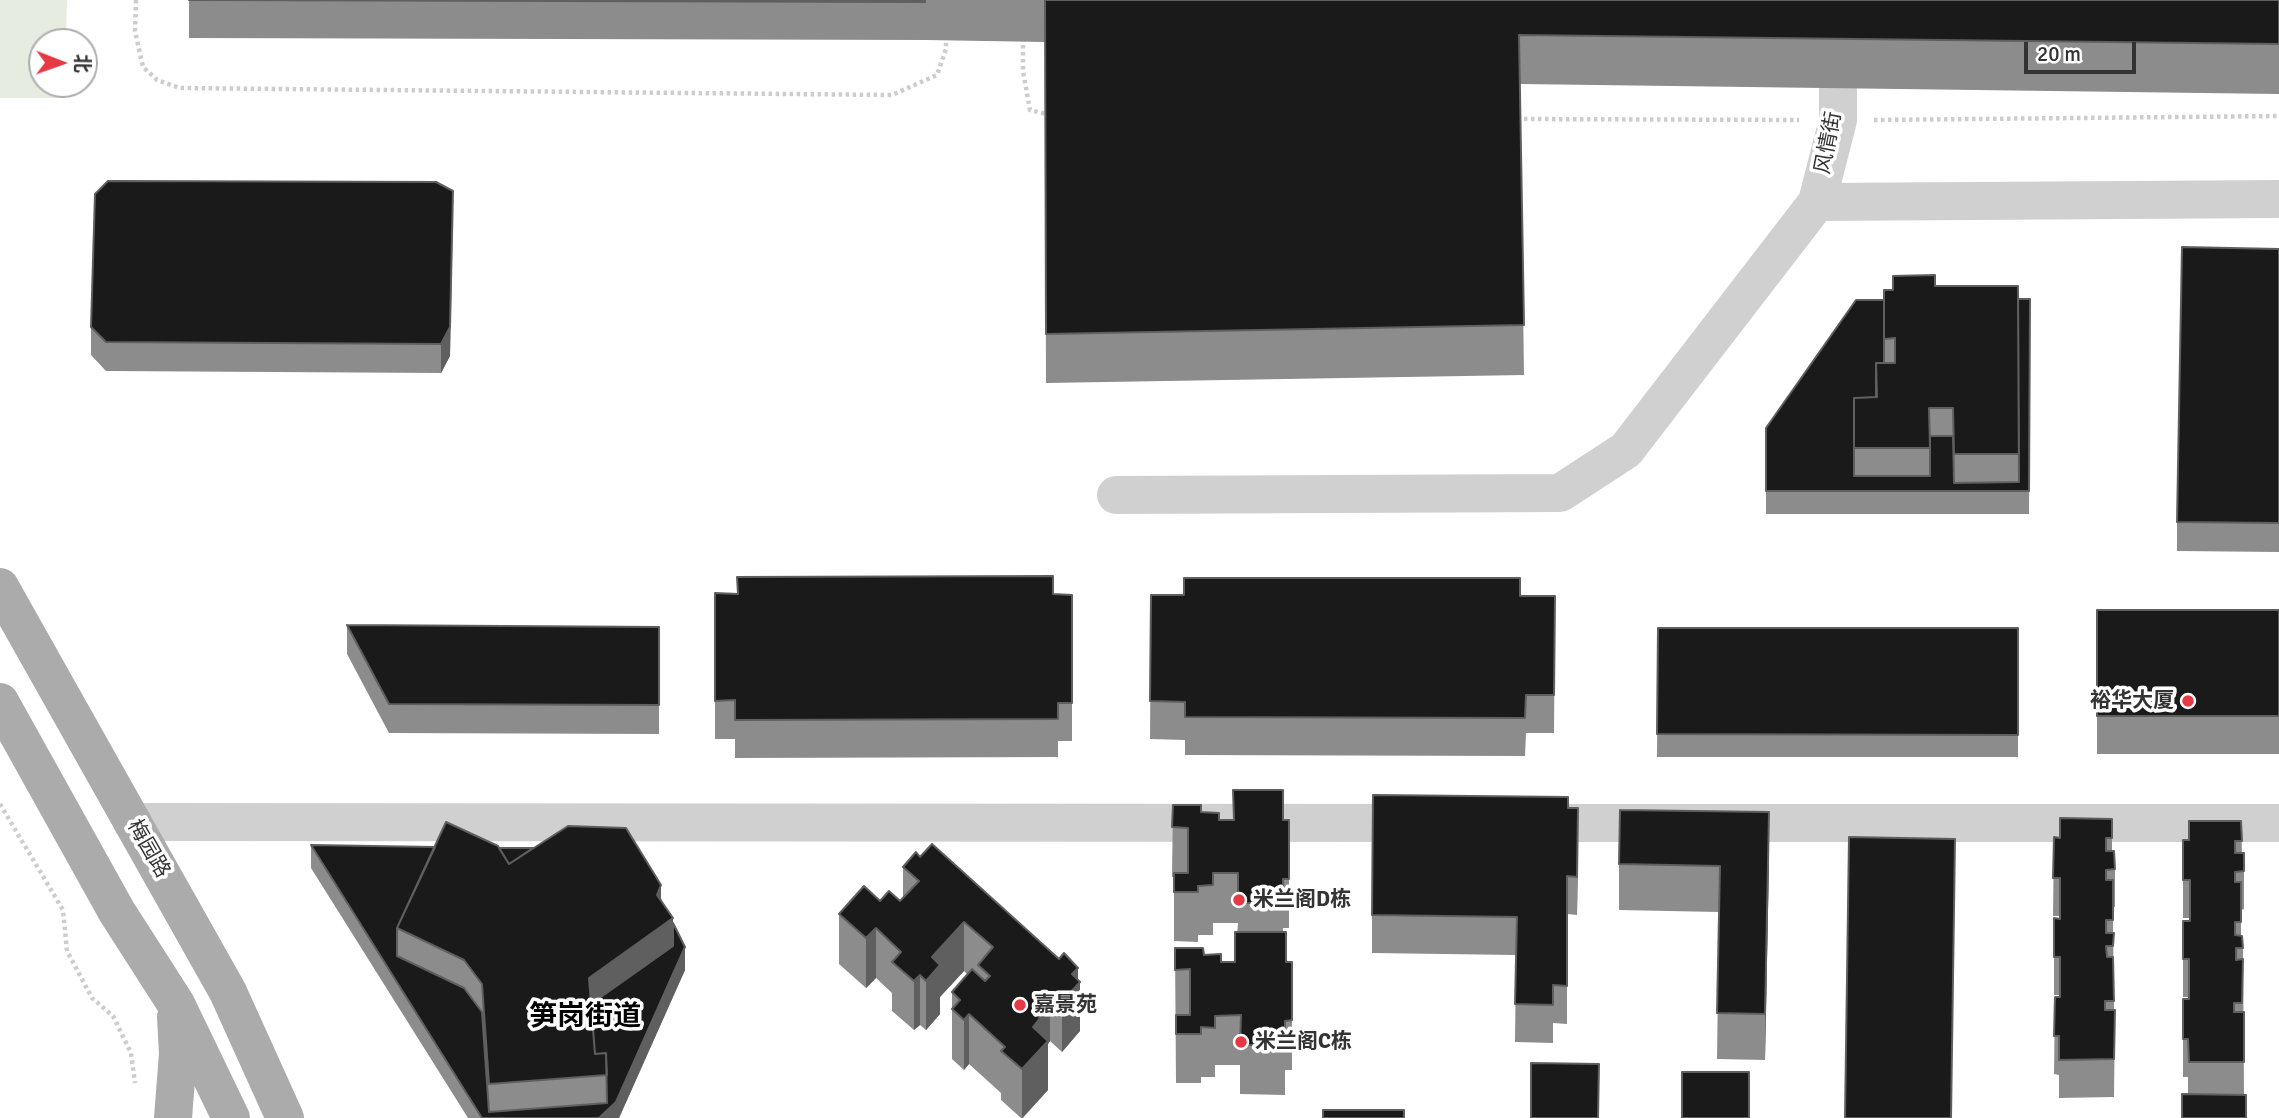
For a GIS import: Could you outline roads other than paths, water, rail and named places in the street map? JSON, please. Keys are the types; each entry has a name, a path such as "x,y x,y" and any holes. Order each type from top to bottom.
{"main road":[{"name":"梅园路","path":"0,587 228,992 285,1118"},
{"path":"0,702 117,912 176,1004 231,1118"},
{"path":"173,1118 178,1054 176,1004"}],"street":[{"name":"风情街","path":"1817,202 1838,120 1838,0"},
{"path":"1116,495 1560,493 1626,450 1817,202 2279,199"},
{"path":"132,822 1457,823"},
{"path":"1498,823 2279,823"}],"place":[{"name":"裕华大厦","path":"2188,701"},
{"name":"米兰阁D栋","path":"1239,900"},
{"name":"嘉景苑","path":"1020,1005"},
{"name":"米兰阁C栋","path":"1241,1042"}],"district":[{"name":"笋岗街道","path":"585,1018"}]}
